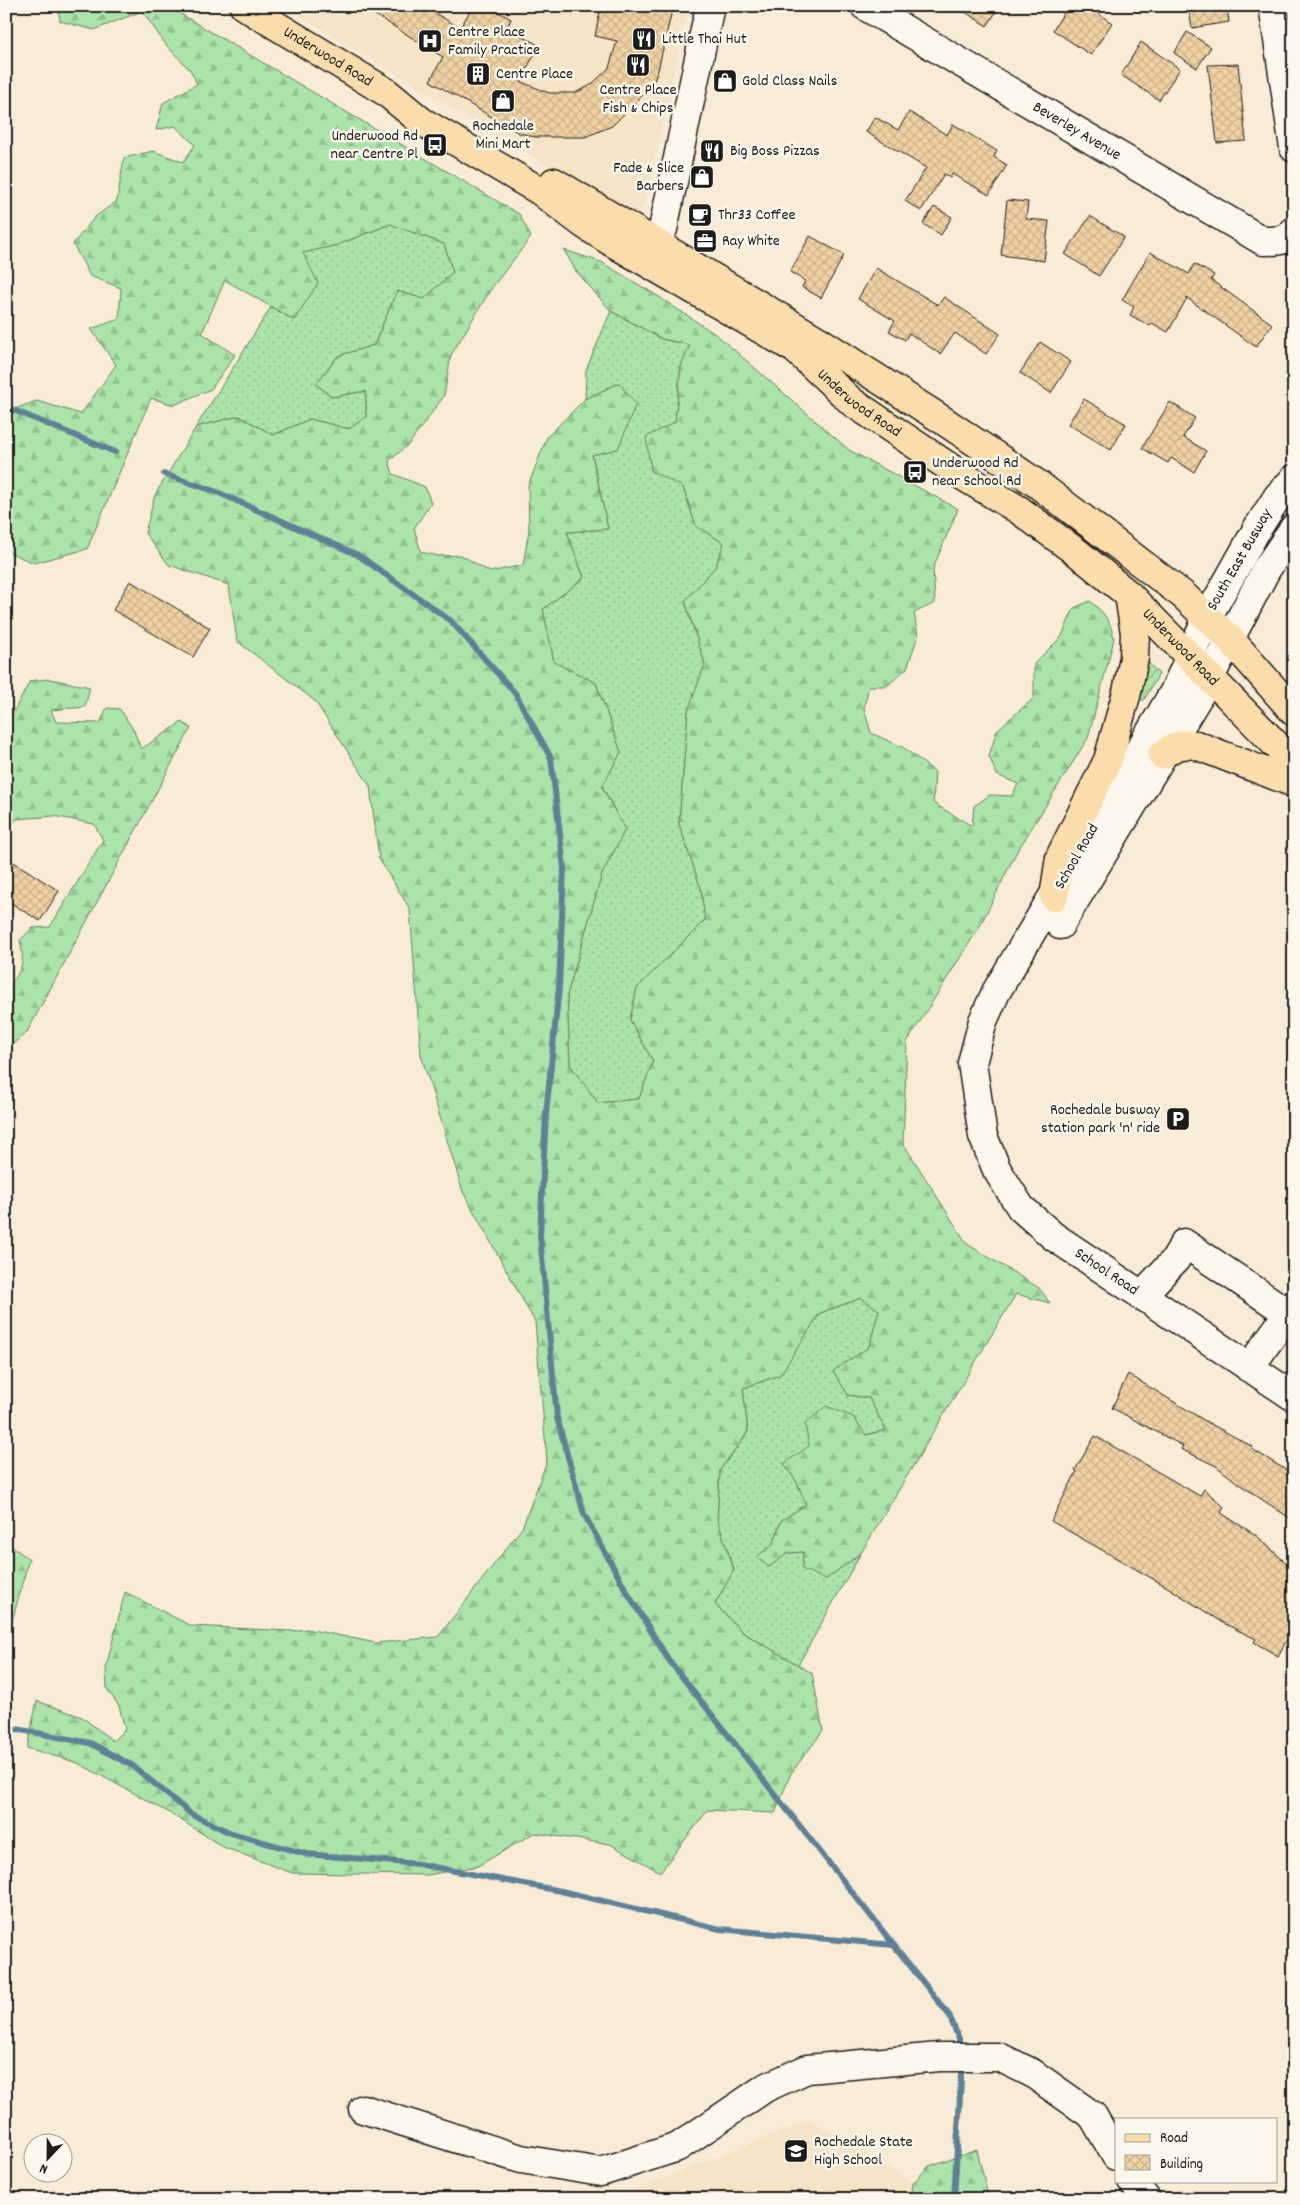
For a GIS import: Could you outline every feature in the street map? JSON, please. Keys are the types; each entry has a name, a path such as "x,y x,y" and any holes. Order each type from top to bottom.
{"main road":[{"name":"Underwood Road","path":"244,6 386,92 410,98 437,112 796,349 852,402 958,473 1018,510 1079,554 1129,595 1294,763"},
{"name":"Underwood Road","path":"652,254 819,341 950,424 1039,485 1172,586 1230,640 1294,712"},
{"path":"1054,897 1060,857 1108,760 1126,692 1134,658 1136,633 1129,595"},
{"path":"1162,755 1173,746 1182,743 1196,745 1294,783"}],"street":[{"path":"652,254 663,229 710,6"},
{"name":"Beverley Avenue","path":"865,6 1255,237 1263,241 1278,241 1292,233"},
{"path":"1273,6 1294,148"},
{"name":"South East Busway","path":"1207,618 1273,504 1294,480"},
{"name":"South East Busway","path":"1230,640 1266,570 1294,528"},
{"name":"School Road","path":"1207,618 1174,692 996,992 983,1021 972,1063 983,1136 997,1170 1022,1208 1053,1236 1294,1397"},
{"name":"School Road","path":"978,1102 1000,1028 1012,1002 1210,677 1230,640"},
{"path":"1141,1296 1176,1260 1184,1243 1292,1312 1249,1368"},
{"path":"363,2110 521,2159 601,2172 678,2147 765,2088 807,2069 939,2057 999,2057 1032,2073 1093,2116 1115,2154"},
{"path":"1133,2182 1146,2199"}],"shaded area":[{"path":"284,6 689,6 645,203 638,213 626,211 579,185"},
{"name":"Rochedale State High School","path":"811,2120 913,2183 911,2199 611,2199"}],"green space":[{"path":"58,6 167,6 519,214 531,237 491,289 451,355 444,396 409,444 389,461 393,474 425,487 431,503 414,528 421,552 439,556 461,555 490,572 523,565 529,530 528,486 547,437 585,399 619,383 636,404 618,449 592,455 608,529 567,532 584,578 543,609 554,662 596,683 621,752 602,787 625,830 602,874 567,995 570,1065 598,1103 639,1099 653,1061 630,1020 637,988 705,920 701,889 679,824 688,711 705,664 685,601 716,566 724,543 696,526 683,487 651,471 646,437 675,422 681,366 690,345 662,339 611,311 576,271 564,250 601,262 656,295 718,336 849,450 958,509 933,568 935,603 914,613 918,636 907,668 887,686 869,686 864,708 871,733 904,748 935,772 933,803 972,826 974,806 990,795 1012,796 1018,784 997,775 989,756 997,730 1034,698 1034,664 1062,636 1074,608 1090,601 1103,613 1111,627 1114,639 1088,738 1016,853 980,926 907,1042 903,1143 967,1244 1039,1288 1050,1303 1016,1294 861,1553 826,1579 802,1569 803,1552 788,1553 769,1567 756,1557 773,1545 781,1521 806,1504 797,1482 784,1464 809,1446 805,1424 826,1406 853,1417 866,1435 886,1430 869,1398 848,1395 833,1371 869,1347 879,1310 861,1298 820,1313 780,1375 743,1388 748,1432 720,1470 717,1519 734,1570 715,1604 742,1632 812,1673 823,1731 791,1773 775,1813 708,1810 660,1872 610,1844 534,1833 478,1866 427,1875 292,1873 223,1847 170,1813 78,1763 27,1748 37,1701 82,1717 113,1741 125,1729 119,1706 107,1689 106,1667 125,1592 191,1626 291,1631 307,1629 376,1643 438,1637 522,1528 547,1461 535,1322 463,1192 421,1055 410,909 379,859 370,786 315,701 237,641 229,585 169,565 145,533 155,495 196,427 239,416 273,435 310,419 349,429 366,417 366,391 332,397 316,384 338,356 374,345 397,291 424,299 453,272 444,244 390,224 337,245 303,253 318,283 294,320 225,280 202,333 235,355 211,389 174,405 151,398 87,549 34,563 6,551 6,412 37,401 81,414 116,365 91,329 119,319 121,288 90,276 73,244 95,217 117,201 124,158 153,151 183,162 195,145 175,126 156,130 163,103 197,84 191,71 167,46 142,11 94,30 60,21"},
{"path":"390,224 444,244 453,272 424,299 397,291 374,345 338,356 316,384 332,397 366,391 366,417 349,429 310,419 273,435 239,416 196,427 271,307 294,320 303,253 337,245"},
{"path":"611,311 662,339 690,345 681,366 675,422 683,487 696,526 724,543 716,566 685,602 705,664 688,711 679,824 701,889 705,920 637,988 630,1020 653,1061 639,1099 598,1103 570,1065 567,995 602,874 625,830 602,786 621,752 596,683 554,662 543,609 584,578 567,532 608,529 592,454 619,383 585,399 586,370"},
{"path":"1147,661 1159,674 1144,700 1140,700"},
{"path":"50,679 90,687 85,707 51,710 56,722 100,723 107,708 120,709 134,731 141,749 182,722 191,728 27,1032 7,1049 6,990 16,978 21,967 20,940 33,928 50,927 103,840 94,824 54,816 16,819 6,835 6,726 30,681"},
{"path":"861,1298 879,1310 869,1347 848,1395 869,1398 886,1430 866,1435 853,1417 784,1464 797,1482 806,1504 781,1521 773,1545 769,1567 788,1553 803,1552 826,1579 861,1553 798,1665 742,1632 715,1604 734,1570 717,1519 720,1470 748,1432 743,1388 780,1375 820,1313"},
{"path":"6,1542 29,1559 6,1643"},
{"path":"977,2150 989,2199 911,2199 913,2183 929,2166"}],"building":[{"name":"Centre Place","path":"361,6 423,6 460,28 473,6 487,6 511,19 507,28 540,46 519,81 549,93 575,93 591,85 609,68 617,41 595,36 601,6 673,6 658,70 652,86 612,126 585,137 535,137 519,133 430,81 443,57"},
{"path":"956,6 1000,6 987,26"},
{"path":"1068,6 1087,6 1112,23 1091,55 1053,30"},
{"path":"1188,6 1227,6 1229,22 1192,28"},
{"path":"1187,32 1211,47 1197,68 1174,53"},
{"path":"1141,42 1180,69 1159,100 1121,75"},
{"path":"1238,64 1246,141 1217,143 1208,65"},
{"path":"909,112 947,135 953,124 997,151 994,157 1007,165 989,195 952,174 950,178 944,174 921,211 905,201 926,168 866,132 875,117 898,130"},
{"path":"1007,200 1028,202 1026,219 1049,221 1044,261 1001,255"},
{"path":"934,207 952,217 941,235 923,224"},
{"path":"1090,216 1124,237 1099,276 1065,254"},
{"path":"810,236 844,255 821,298 802,287 805,281 790,272"},
{"path":"1150,252 1189,274 1194,264 1214,275 1211,280 1272,324 1256,347 1187,298 1168,332 1152,323 1150,326 1130,315 1134,307 1122,300"},
{"path":"876,268 938,305 944,297 1000,334 986,354 955,333 940,354 909,333 905,340 889,331 895,321 858,299"},
{"path":"1040,342 1071,362 1051,393 1020,373"},
{"path":"1084,399 1126,424 1111,450 1068,424"},
{"path":"1170,402 1195,418 1183,437 1206,451 1194,472 1171,458 1168,463 1142,448"},
{"path":"130,581 210,628 193,657 113,610"},
{"path":"6,857 59,891 40,921 6,900"},
{"path":"1128,1374 1207,1422 1253,1447 1252,1449 1294,1475 1294,1521 1216,1466 1181,1449 1183,1446 1112,1408"},
{"path":"1095,1436 1200,1496 1204,1489 1224,1507 1221,1513 1257,1536 1294,1570 1294,1627 1278,1656 1254,1642 1256,1639 1221,1622 1169,1588 1051,1521 1077,1471 1075,1470"}],"waterway":[{"path":"6,407 115,452"},
{"path":"164,474 217,492 358,555 451,621 515,693 551,758 564,868 559,987 546,1114 540,1235 557,1418 584,1514 627,1592 668,1659 949,2015 959,2039 960,2051"},
{"path":"6,1727 90,1743 133,1766 191,1814 231,1833 306,1854 418,1864 561,1891 720,1929 893,1945"},
{"path":"954,2199 961,2063"}],"place":[{"name":"Little Thai Hut","path":"644,39"},
{"name":"Centre Place Family Practice","path":"430,41"},
{"name":"Centre Place Fish & Chips","path":"638,65"},
{"name":"Centre Place","path":"478,74"},
{"name":"Gold Class Nails","path":"725,81"},
{"name":"Rochedale Mini Mart","path":"503,101"},
{"name":"Underwood Rd near Centre Pl","path":"435,145"},
{"name":"Big Boss Pizzas","path":"712,151"},
{"name":"Fade & Slice Barbers","path":"702,177"},
{"name":"Thr33 Coffee","path":"700,215"},
{"name":"Ray White","path":"705,241"},
{"name":"Underwood Rd near School Rd","path":"915,472"},
{"name":"Rochedale busway station park 'n' ride","path":"1178,1119"},
{"name":"Rochedale State High School","path":"796,2151"}]}
